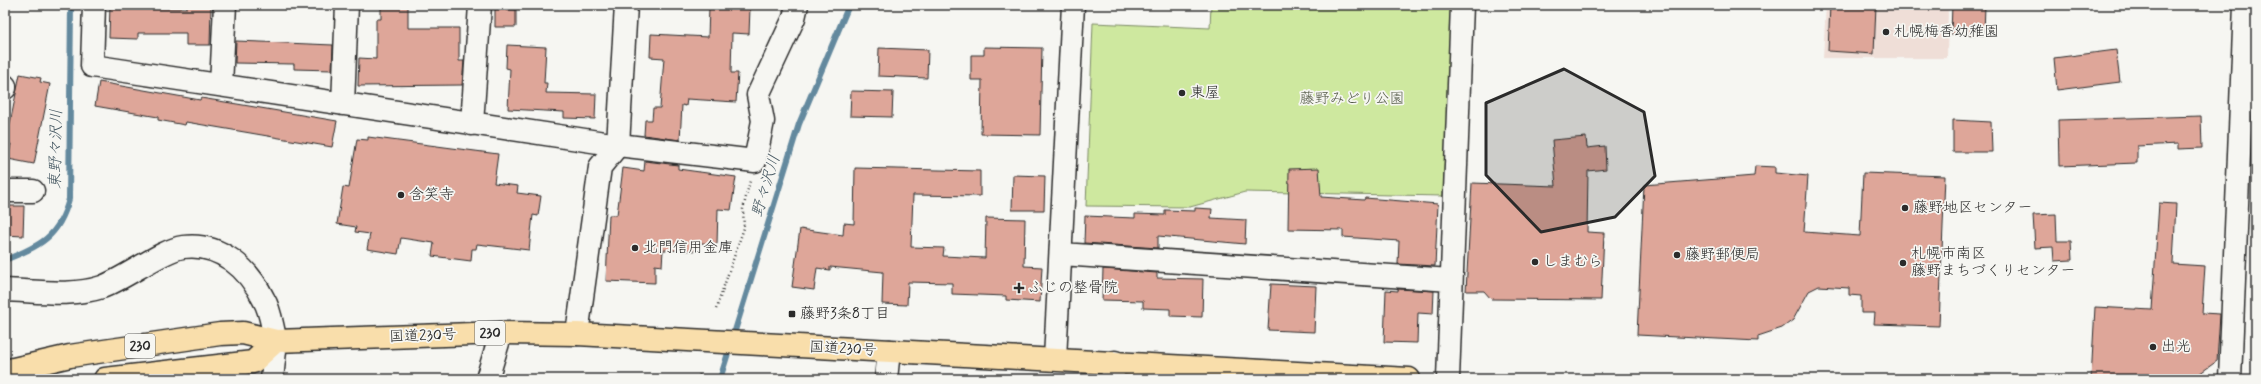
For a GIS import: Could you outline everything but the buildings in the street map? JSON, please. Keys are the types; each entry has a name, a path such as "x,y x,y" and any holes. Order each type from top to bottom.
{"highway":[{"name":"国道230号","path":"5,371 70,356 220,334 243,333 276,341 501,333 577,334 1055,359 1113,371 1410,379"},
{"name":"230","path":"105,379 253,362 276,341"}],"street":[{"path":"94,5 92,66 618,146 755,161 763,121 758,95 794,18 797,5"},
{"path":"221,85 225,5"},
{"path":"343,104 347,5"},
{"path":"472,124 480,5"},
{"path":"577,334 600,167 618,146 626,5"},
{"path":"1055,359 1073,5"},
{"path":"1448,379 1462,5"},
{"path":"2230,379 2244,5"},
{"path":"5,191 33,191"},
{"path":"5,290 70,292 101,287 183,247 208,248 227,255 243,269 265,300 276,341 272,379"},
{"path":"1061,254 1451,280"},
{"path":"487,379 501,333"},
{"path":"886,379 889,351"}],"path":[{"path":"716,309 744,228 743,209 755,161"},
{"path":"698,379 700,374"}],"highlighted area":[{"path":"1564,69 1644,112 1655,176 1615,217 1541,232 1486,175 1486,103"}],"shaded area":[{"name":"札幌梅香幼稚園","path":"1826,5 1948,7 1947,58 1823,58"}],"green space":[{"name":"藤野みどり公園","path":"1211,5 1452,5 1443,196 1245,192 1190,207 1086,206 1093,23 1210,28"}],"waterway":[{"name":"東野々沢川","path":"5,260 38,245 54,231 60,223 69,199 71,5"},
{"name":"野々沢川","path":"720,379 799,124 849,5"}],"place":[{"name":"札幌梅香幼稚園","path":"1886,32"},
{"name":"東屋","path":"1182,93"},
{"name":"含笑寺","path":"401,195"},
{"name":"藤野地区センター","path":"1905,208"},
{"name":"北門信用金庫","path":"635,248"},
{"name":"藤野郵便局","path":"1677,255"},
{"name":"しまむら","path":"1535,262"},
{"name":"札幌市南区 藤野まちづくりセンター","path":"1903,263"},
{"name":"ふじの整骨院","path":"1019,288"},
{"name":"藤野3条8丁目","path":"792,314"},
{"name":"出光","path":"2153,347"}]}
